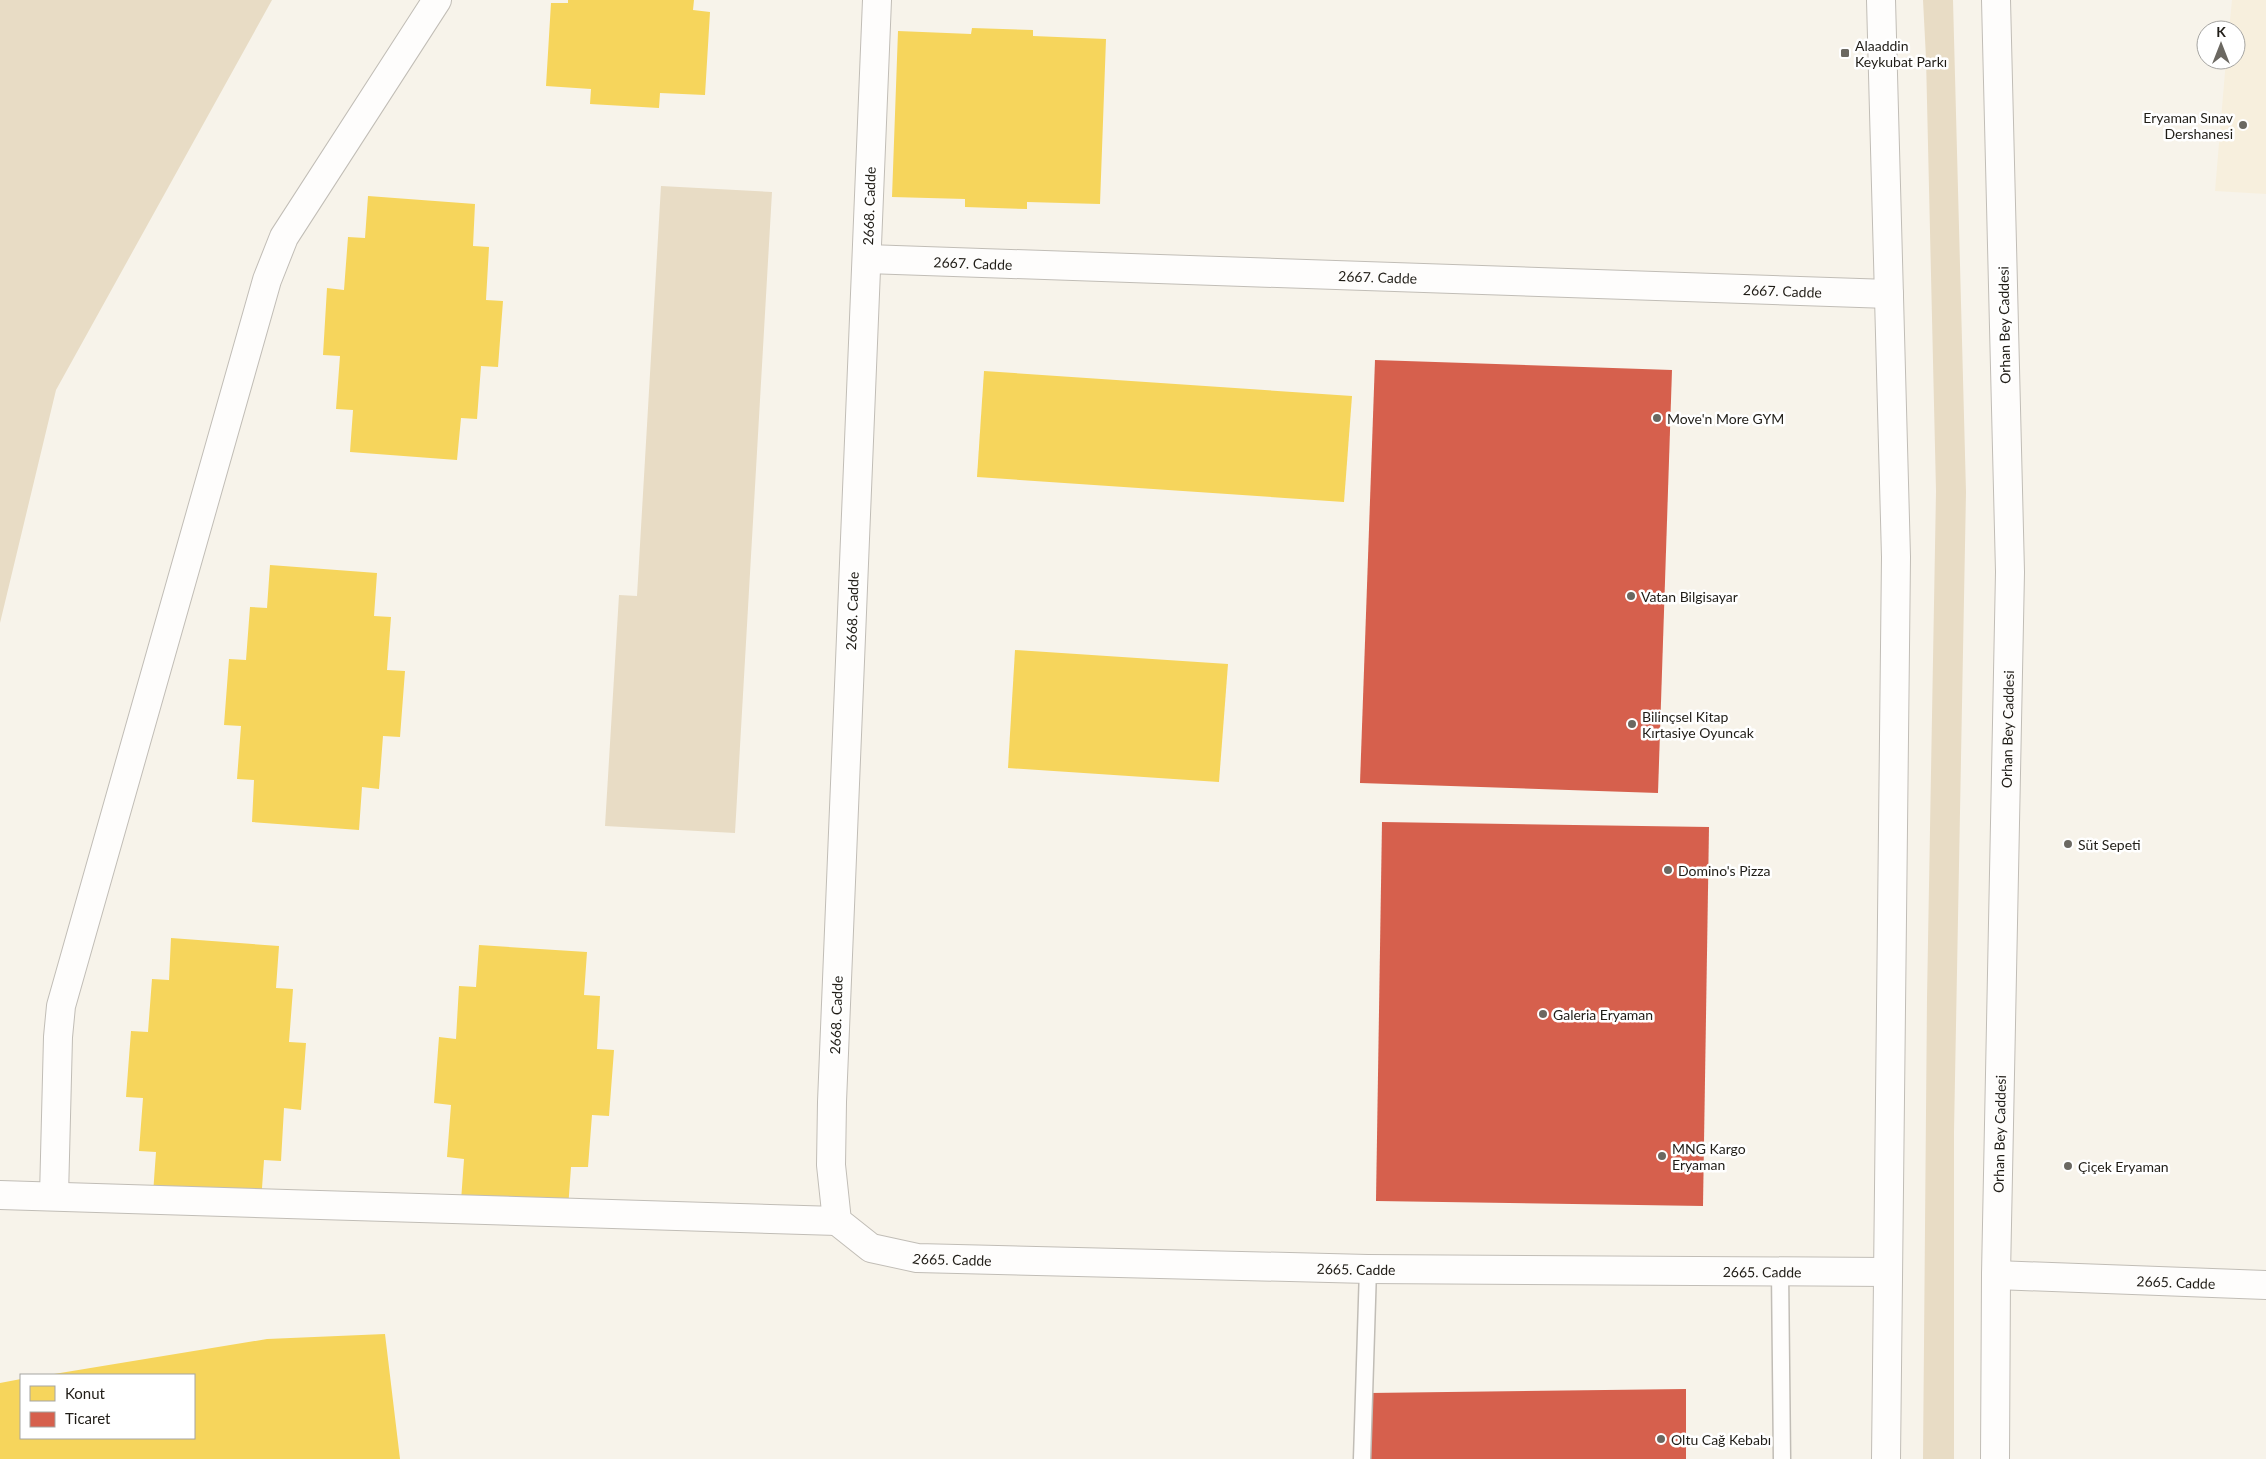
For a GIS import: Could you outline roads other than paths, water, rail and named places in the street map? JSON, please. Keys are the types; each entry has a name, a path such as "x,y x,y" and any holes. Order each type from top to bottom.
{"street":[{"path":"54,1196 58,1037 61,1006 267,280 284,237 437,0"},
{"name":"2668. Cadde","path":"837,1221 831,1165 832,1102 877,0"},
{"path":"1881,0 1896,557 1886,1459"},
{"name":"Orhan Bey Caddesi","path":"1995,1459 1996,1275 2010,572 1996,0"},
{"name":"2667. Cadde","path":"867,259 1889,294"},
{"path":"0,1195 837,1221"},
{"name":"2665. Cadde","path":"837,1221 871,1248 917,1258 1368,1269 1887,1272"},
{"name":"2665. Cadde","path":"1996,1275 2266,1285"}],"lane":[{"path":"1362,1459 1368,1269"},
{"path":"1780,1270 1782,1459"}],"place":[{"name":"Alaaddin Keykubat Parkı","path":"1845,53"},
{"name":"Eryaman Sınav Dershanesi","path":"2243,125"},
{"name":"Move'n More GYM","path":"1657,418"},
{"name":"Vatan Bilgisayar","path":"1631,596"},
{"name":"Bilinçsel Kitap Kırtasiye Oyuncak","path":"1632,724"},
{"name":"Süt Sepeti","path":"2068,844"},
{"name":"Domino's Pizza","path":"1668,870"},
{"name":"Galeria Eryaman","path":"1543,1014"},
{"name":"MNG Kargo Eryaman","path":"1662,1156"},
{"name":"Çiçek Eryaman","path":"2068,1166"},
{"name":"Oltu Cağ Kebabı","path":"1661,1439"}]}
